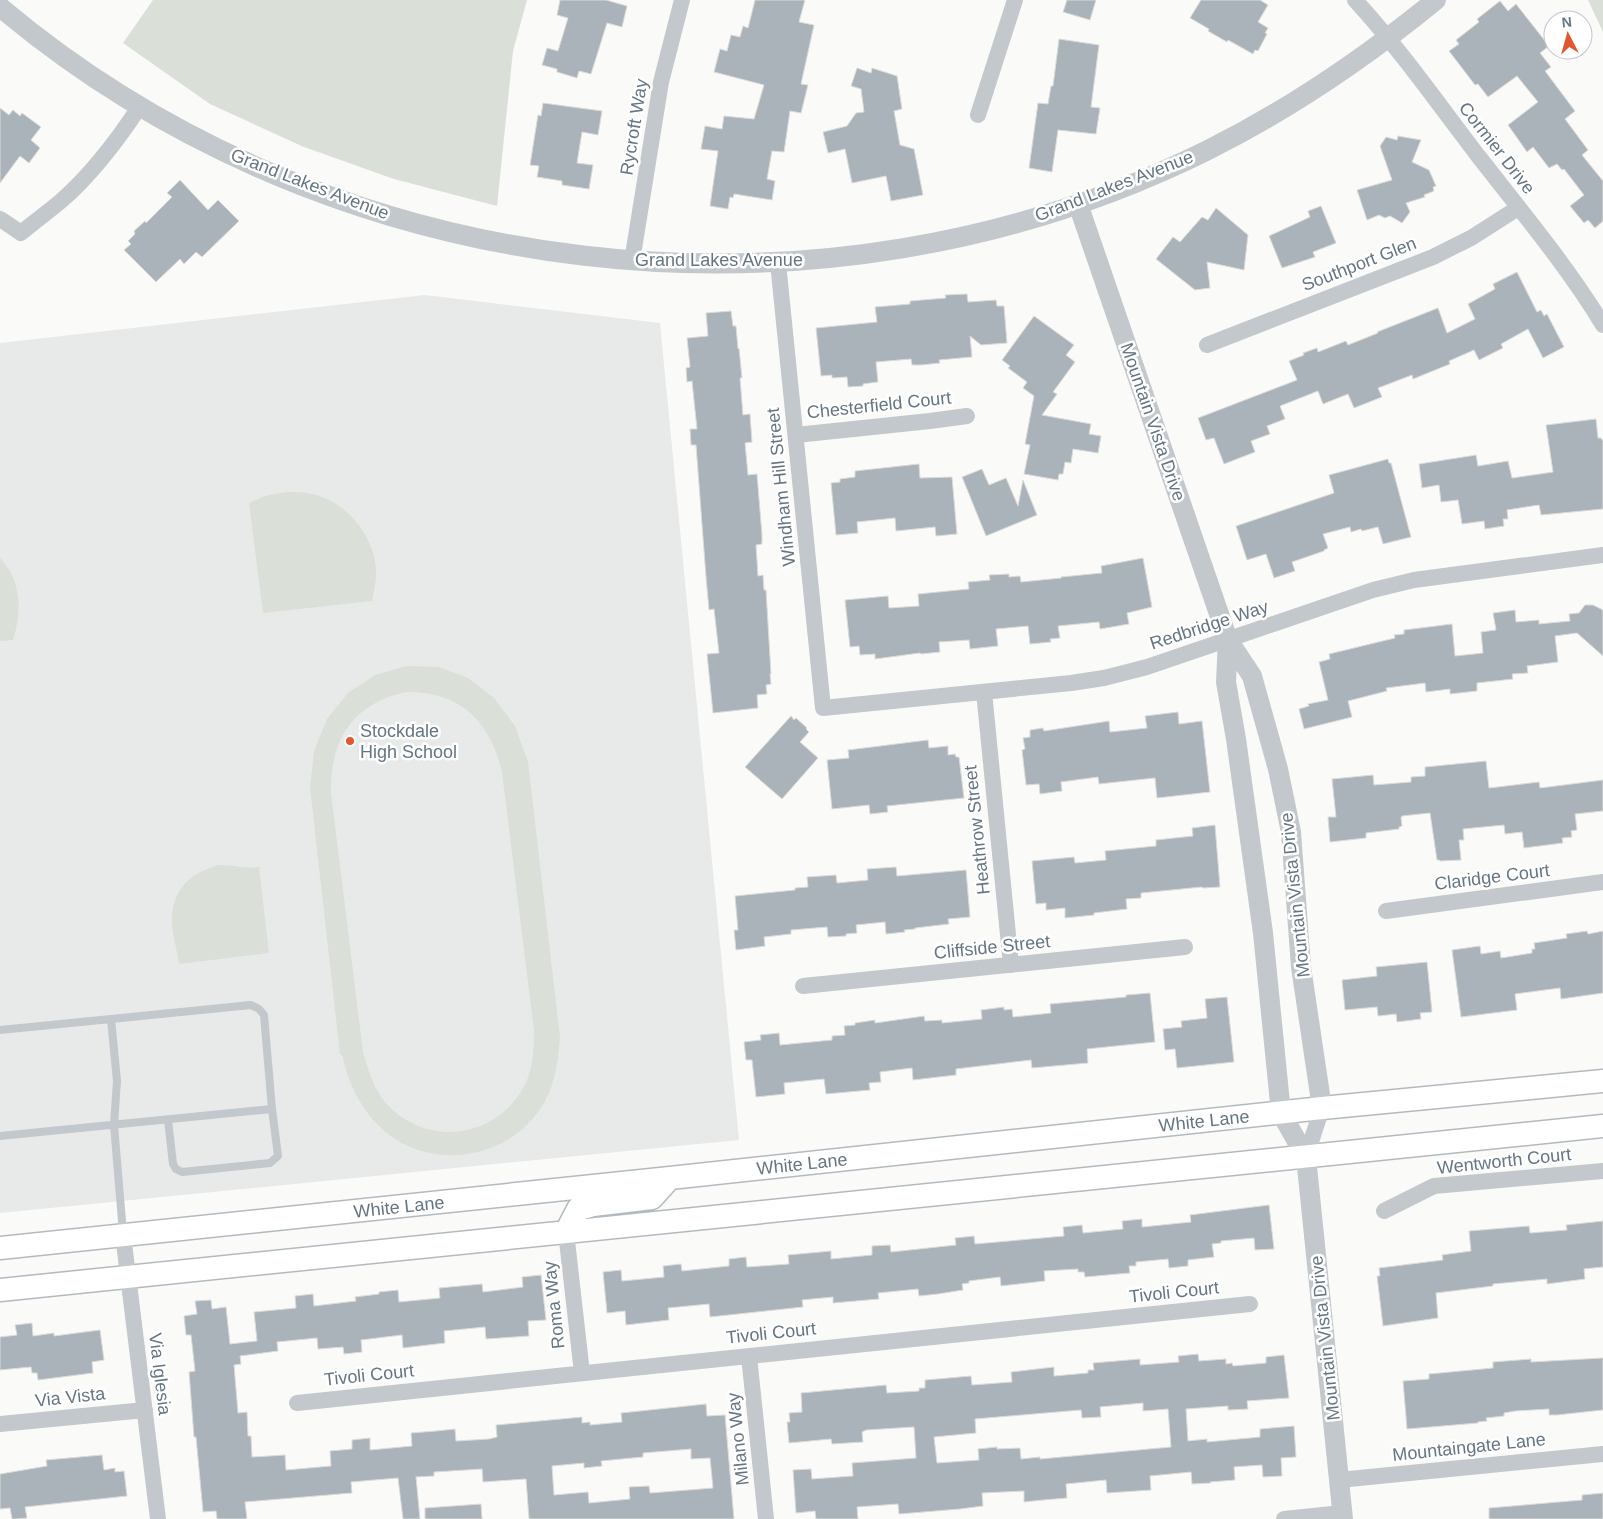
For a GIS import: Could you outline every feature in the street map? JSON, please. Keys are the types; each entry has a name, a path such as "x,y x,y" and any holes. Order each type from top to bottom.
{"main road":[{"name":"White Lane","path":"0,1248 1322,1108 1603,1081"},
{"path":"0,1290 1603,1126"},
{"path":"566,1232 578,1209 593,1205 652,1198 670,1178"}],"street":[{"name":"Rycroft Way","path":"632,261 660,82 682,0"},
{"path":"978,114 1015,0"},
{"name":"Cormier Drive","path":"1354,0 1388,39 1518,208 1585,296 1603,325"},
{"name":"Grand Lakes Avenue","path":"0,7 20,24 84,70 140,106 262,169 334,198 409,222 536,250 632,261 692,264 778,262 849,256 926,244 984,232 1078,204 1205,152 1257,124 1308,94 1388,39 1436,0"},
{"path":"0,219 21,232 61,201 90,173 117,140 140,106"},
{"name":"Mountain Vista Drive","path":"1078,204 1228,640 1252,676 1278,769 1291,832 1301,967 1322,1108 1306,1157"},
{"name":"Southport Glen","path":"1207,345 1433,257 1471,238 1518,208"},
{"name":"Windham Hill Street","path":"778,262 824,708"},
{"name":"Chesterfield Court","path":"796,435 967,416"},
{"name":"Redbridge Way","path":"824,708 1104,678 1156,664 1373,590 1414,580 1603,555"},
{"name":"Mountain Vista Drive","path":"1228,640 1226,682 1236,739 1263,933 1281,1113 1306,1157 1343,1516"},
{"name":"Heathrow Street","path":"984,692 1011,965"},
{"name":"Claridge Court","path":"1386,910 1603,882"},
{"name":"Cliffside Street","path":"802,986 1185,947"},
{"name":"Wentworth Court","path":"1384,1211 1434,1186 1603,1172"},
{"name":"Roma Way","path":"566,1232 582,1373"},
{"name":"Via Iglesia","path":"124,1235 158,1519"},
{"name":"Tivoli Court","path":"297,1403 1250,1304"},
{"name":"Milano Way","path":"749,1356 766,1519"},
{"name":"Via Vista","path":"0,1424 145,1410"},
{"name":"Mountaingate Lane","path":"1339,1480 1603,1454"},
{"path":"1284,1519 1343,1516"}],"lane":[{"path":"0,1030 251,1005 259,1009 264,1016 278,1156 275,1160 270,1163 182,1172 176,1169 173,1164 168,1120"},
{"path":"111,1019 117,1081 114,1125 124,1235"},
{"path":"0,1136 272,1109"}],"shaded area":[{"path":"153,0 527,0 513,51 497,206 394,179 304,147 210,104 123,43"},
{"path":"1588,0 1603,0 1603,32 1593,10"},
{"name":"Stockdale High School","path":"425,295 660,323 739,1140 0,1213 0,343"},
{"path":"288,492 320,496 344,509 354,519 369,541 376,567 376,580 372,601 263,613 249,503 268,495"},
{"path":"0,558 13,577 18,597 18,618 13,640 0,641"},
{"path":"406,666 439,667 468,678 494,698 515,726 528,762 560,1037 557,1062 554,1079 548,1095 529,1123 510,1139 488,1149 464,1155 440,1155 417,1149 395,1139 375,1122 363,1107 340,1054 310,787 314,751 327,719 348,693 375,675","holes":["406,692 425,693 457,703 470,712 481,724 497,754 502,772 534,1031 532,1064 526,1083 514,1102 498,1117 480,1126 460,1131 440,1131 420,1126 401,1116 384,1101 371,1078 363,1052 331,793 332,774 340,741 358,715 371,705 387,698"]},
{"path":"219,865 259,867 269,953 179,964 172,926 175,900 179,891 191,878"}],"building":[{"path":"560,0 606,0 627,6 622,27 607,23 591,74 579,71 577,78 542,65 547,48 558,51 568,18 557,15"},
{"path":"755,0 805,0 799,22 814,25 801,84 808,85 801,113 790,111 784,152 772,151 767,179 775,181 772,200 734,194 733,198 730,197 728,209 710,206 718,151 701,149 705,126 722,129 724,116 754,119 764,85 714,72 720,49 727,51 731,35 740,37 743,26 748,28"},
{"path":"1067,0 1096,0 1090,20 1063,12"},
{"path":"1201,0 1260,0 1268,5 1258,22 1268,28 1258,51 1255,50 1253,54 1228,40 1227,42 1190,18"},
{"path":"1500,1 1508,11 1516,4 1543,38 1543,51 1540,53 1543,60 1546,60 1551,67 1545,71 1575,111 1565,119 1588,150 1582,155 1603,181 1603,221 1595,228 1588,220 1584,223 1570,206 1584,195 1564,169 1562,170 1557,164 1549,168 1533,147 1527,152 1508,125 1538,102 1517,76 1488,97 1478,84 1475,85 1449,51 1459,44 1456,40 1479,22 1477,19"},
{"path":"1059,39 1099,45 1091,107 1100,108 1096,134 1058,130 1052,172 1029,168 1038,103 1048,104 1051,86 1053,86"},
{"path":"857,68 871,73 872,68 897,76 902,109 894,111 900,145 914,149 923,195 891,201 886,176 852,183 845,149 828,153 823,132 847,126 856,113 864,112 861,89 851,86"},
{"path":"543,103 602,111 598,135 582,132 577,163 593,165 589,189 562,185 562,181 537,177 539,166 530,165 538,115 541,116"},
{"path":"0,108 9,115 13,110 20,116 22,113 41,127 31,140 40,148 29,163 20,156 0,183"},
{"path":"1398,136 1421,140 1412,162 1429,170 1436,186 1433,187 1434,191 1424,195 1425,197 1406,203 1410,212 1402,223 1390,216 1385,218 1379,215 1367,220 1357,190 1392,180 1380,146 1386,137 1397,140"},
{"path":"180,180 208,210 218,200 239,221 202,257 196,252 184,264 180,259 156,282 124,250 131,244 128,241 135,234 134,231 145,221 146,223 172,197 167,193"},
{"path":"1321,206 1336,243 1313,252 1315,257 1282,268 1269,236 1310,217 1308,211"},
{"path":"1216,208 1248,235 1244,270 1207,262 1210,288 1195,290 1156,259 1173,237 1180,242 1202,217 1208,220"},
{"path":"1517,272 1537,312 1541,310 1544,316 1547,314 1564,347 1543,358 1528,329 1501,344 1503,348 1479,360 1474,350 1449,361 1450,364 1413,379 1412,375 1378,388 1382,397 1354,408 1348,394 1323,404 1318,391 1280,406 1285,419 1267,426 1270,434 1251,441 1255,452 1224,464 1214,438 1206,440 1198,418 1297,380 1289,361 1304,355 1303,353 1317,348 1318,352 1346,341 1348,345 1438,308 1447,333 1475,319 1468,304 1495,289 1493,284"},
{"path":"967,294 968,302 996,300 997,306 1004,306 1007,343 981,345 970,336 972,357 939,360 940,363 921,365 912,365 911,359 876,362 878,382 863,384 863,386 848,387 847,377 832,378 832,375 821,376 816,328 877,322 875,307 910,304 910,301 946,298 945,295"},
{"path":"731,311 733,326 736,326 739,348 743,415 750,414 752,442 745,443 748,475 757,474 762,535 762,544 756,545 758,576 763,575 764,590 766,590 771,684 766,685 767,694 757,695 758,708 713,713 707,654 719,653 714,609 709,610 696,445 691,445 690,429 697,429 692,381 687,382 686,368 690,367 687,338 708,336 706,313"},
{"path":"1034,316 1074,345 1066,355 1075,362 1053,392 1057,394 1042,415 1091,424 1089,434 1101,436 1098,453 1073,449 1071,463 1065,462 1063,474 1059,474 1058,480 1024,474 1030,445 1025,444 1034,396 1023,388 1027,382 1008,368 1010,366 1002,360"},
{"path":"1596,419 1598,438 1603,440 1603,509 1541,515 1539,505 1507,510 1508,519 1503,519 1504,526 1485,529 1484,521 1462,524 1458,500 1441,502 1439,485 1422,488 1419,464 1476,455 1478,466 1508,461 1512,478 1553,472 1546,425"},
{"path":"1388,459 1389,463 1391,463 1411,537 1383,544 1378,527 1351,532 1350,527 1323,534 1328,548 1292,562 1295,571 1274,578 1266,554 1247,560 1236,526 1334,493 1329,475"},
{"path":"919,464 920,478 952,477 957,534 936,536 935,527 896,531 895,518 857,522 858,533 836,535 831,483 840,482 840,479 855,477 855,471"},
{"path":"982,469 989,485 1006,478 1018,506 1023,480 1037,515 986,536 962,477"},
{"path":"1143,558 1152,607 1127,613 1129,624 1100,629 1099,622 1058,626 1060,638 1050,639 1051,642 1030,644 1028,626 996,629 998,646 970,649 969,640 939,642 940,652 875,659 875,654 860,655 859,646 850,647 845,600 888,596 889,608 919,606 918,594 969,589 968,582 990,580 989,575 1009,574 1009,577 1020,576 1021,582 1061,578 1102,573 1101,566"},
{"path":"1585,605 1593,605 1603,610 1603,656 1577,633 1555,636 1558,662 1527,666 1528,673 1512,674 1513,679 1477,683 1477,691 1450,694 1450,689 1426,692 1425,683 1386,688 1387,691 1348,701 1352,717 1304,729 1299,709 1309,706 1308,704 1328,700 1319,662 1330,659 1329,654 1395,638 1394,635 1404,634 1404,630 1452,624 1455,656 1483,653 1481,632 1496,630 1493,613 1515,610 1516,622 1539,620 1539,624 1570,621 1569,614 1579,613"},
{"path":"1178,712 1179,724 1202,721 1210,792 1157,798 1155,778 1099,784 1098,777 1061,782 1062,791 1040,794 1039,784 1026,785 1022,750 1025,749 1023,738 1030,737 1030,730 1043,728 1044,731 1109,721 1110,732 1147,728 1145,716"},
{"path":"791,716 807,728 809,732 800,742 818,758 782,799 745,767"},
{"path":"928,740 929,748 948,746 948,755 955,754 956,757 959,757 964,798 887,806 888,812 870,814 869,805 832,809 827,760 849,758 848,750"},
{"path":"1486,761 1489,788 1539,782 1540,788 1603,780 1603,811 1575,814 1577,830 1571,831 1572,837 1562,838 1563,843 1524,848 1522,832 1505,834 1504,825 1463,829 1464,840 1459,840 1461,860 1437,860 1430,813 1402,816 1402,826 1399,829 1366,833 1366,838 1330,842 1328,817 1336,817 1332,779 1373,775 1374,785 1411,782 1411,777 1425,776 1425,767"},
{"path":"1215,825 1220,887 1141,893 1141,898 1126,899 1127,909 1065,918 1065,908 1046,910 1046,903 1036,904 1032,861 1074,857 1075,863 1106,860 1105,851 1156,846 1156,840 1193,836 1192,828"},
{"path":"896,867 897,876 966,870 970,917 948,919 949,924 886,934 885,922 856,925 857,933 846,934 846,936 828,937 827,927 791,930 791,934 764,937 765,946 736,950 734,930 738,930 735,896 808,887 807,877 836,875 837,883 868,880 867,869"},
{"path":"1587,931 1588,934 1603,931 1603,993 1561,999 1560,988 1515,994 1517,1010 1461,1017 1452,950 1480,946 1481,954 1500,951 1501,958 1532,953 1532,949 1535,949 1534,943 1567,938 1566,934"},
{"path":"1427,962 1432,1012 1420,1013 1421,1019 1397,1022 1396,1014 1378,1016 1377,1007 1345,1010 1342,980 1377,976 1376,967"},
{"path":"1150,993 1155,1042 1087,1049 1088,1063 1032,1068 1031,1060 956,1069 956,1075 913,1080 912,1068 880,1072 881,1082 869,1083 870,1090 826,1094 824,1079 784,1083 785,1094 756,1097 752,1060 746,1060 744,1042 761,1040 760,1035 779,1033 780,1045 832,1040 832,1036 845,1035 844,1026 875,1020 875,1023 924,1016 925,1021 942,1020 942,1023 982,1019 981,1010 1004,1007 1004,1010 1012,1009 1013,1017 1051,1013 1050,1004"},
{"path":"1227,997 1234,1062 1177,1068 1175,1049 1165,1050 1163,1029 1182,1027 1181,1021 1207,1018 1205,999"},
{"path":"1269,1205 1274,1249 1255,1250 1254,1238 1221,1241 1221,1243 1212,1244 1214,1257 1188,1260 1188,1266 1169,1268 1168,1259 1136,1262 1136,1266 1129,1266 1130,1273 1085,1277 1084,1272 1078,1272 1078,1269 1044,1271 1045,1281 1001,1286 1000,1277 969,1281 969,1283 962,1284 963,1290 938,1294 919,1296 918,1289 878,1293 879,1299 833,1303 833,1297 802,1300 803,1307 710,1317 709,1304 668,1308 669,1320 626,1325 625,1311 607,1313 603,1272 621,1270 622,1281 664,1277 663,1266 681,1264 682,1271 729,1266 729,1259 746,1257 747,1267 789,1264 788,1255 831,1251 831,1259 872,1255 872,1246 890,1245 891,1252 956,1245 955,1238 974,1236 975,1244 1064,1236 1063,1227 1082,1225 1083,1233 1123,1229 1122,1221 1142,1219 1142,1227 1191,1222 1190,1215"},
{"path":"1603,1221 1603,1267 1584,1269 1585,1279 1547,1284 1547,1279 1493,1284 1493,1286 1436,1293 1438,1318 1383,1326 1377,1276 1380,1276 1379,1268 1443,1260 1442,1255 1471,1251 1469,1231 1529,1226 1530,1233 1567,1230 1566,1225"},
{"path":"541,1275 546,1320 528,1321 529,1336 486,1339 485,1327 444,1331 445,1343 403,1348 402,1335 361,1340 362,1352 344,1354 343,1347 318,1349 317,1338 277,1342 278,1351 240,1356 241,1364 234,1365 238,1413 247,1412 248,1436 251,1436 252,1457 285,1455 286,1470 331,1466 330,1451 352,1449 352,1440 370,1438 370,1450 412,1446 411,1433 455,1429 456,1441 489,1439 497,1437 496,1425 582,1417 582,1423 590,1422 590,1425 622,1422 621,1413 706,1404 707,1416 725,1415 734,1519 529,1519 526,1479 483,1482 482,1469 434,1472 434,1476 416,1477 420,1519 403,1519 398,1478 351,1482 352,1493 245,1502 247,1519 217,1519 216,1511 203,1512 189,1372 195,1371 191,1335 186,1335 184,1316 197,1314 195,1301 211,1300 212,1309 226,1307 230,1344 257,1341 254,1312 296,1308 295,1296 313,1294 314,1306 356,1301 355,1297 398,1290 399,1302 440,1298 439,1288 482,1284 483,1292 523,1287 522,1277","holes":["691,1449 691,1459 710,1458 713,1488 650,1493 649,1486 629,1487 630,1499 589,1503 588,1492 554,1495 552,1466 584,1463 584,1468 602,1466 601,1461 643,1457 643,1453"]},
{"path":"32,1323 33,1336 54,1333 54,1336 100,1330 104,1360 92,1362 93,1373 38,1380 37,1373 32,1373 31,1367 0,1370 0,1337 17,1335 15,1325"},
{"path":"1198,1354 1199,1361 1226,1359 1226,1364 1232,1363 1233,1366 1266,1363 1266,1357 1284,1355 1289,1398 1247,1401 1248,1409 1228,1410 1228,1406 1186,1409 1188,1441 1207,1439 1207,1442 1260,1437 1260,1429 1294,1426 1296,1457 1281,1458 1282,1476 1263,1477 1262,1465 1234,1467 1235,1480 1211,1483 1192,1484 1191,1472 1150,1476 1151,1490 1107,1493 1106,1480 1066,1484 1067,1498 1024,1502 1024,1491 982,1493 983,1506 960,1509 899,1514 898,1504 857,1507 858,1519 816,1519 815,1511 796,1513 793,1470 811,1469 812,1479 853,1476 852,1463 916,1458 914,1427 866,1430 862,1432 863,1442 832,1444 831,1439 789,1443 787,1422 790,1422 789,1413 802,1412 801,1393 886,1385 887,1393 919,1391 919,1388 925,1388 925,1380 971,1376 972,1385 1012,1382 1011,1372 1054,1367 1054,1376 1088,1373 1088,1370 1094,1370 1093,1363 1140,1359 1140,1365 1179,1362 1178,1356","holes":["1143,1403 1143,1411 1168,1409 1171,1447 1040,1459 1040,1457 1021,1459 1020,1448 997,1449 997,1447 978,1449 979,1460 937,1463 934,1437 976,1433 975,1419 1081,1410 1082,1418 1101,1417 1100,1407"]},
{"path":"1603,1358 1603,1410 1557,1415 1549,1415 1549,1409 1515,1411 1504,1413 1504,1416 1486,1418 1487,1421 1478,1423 1407,1429 1403,1381 1429,1379 1429,1374 1493,1368 1493,1362 1531,1359 1531,1362"},
{"path":"102,1455 104,1470 115,1468 115,1472 124,1471 127,1496 25,1507 27,1518 12,1519 10,1508 0,1509 0,1474 47,1466 46,1460"},
{"path":"1603,1493 1603,1519 1489,1519 1489,1508 1582,1500 1582,1495"},
{"path":"481,1504 482,1519 425,1519 425,1508"}],"place":[{"name":"Stockdale High School","path":"350,741"}]}
